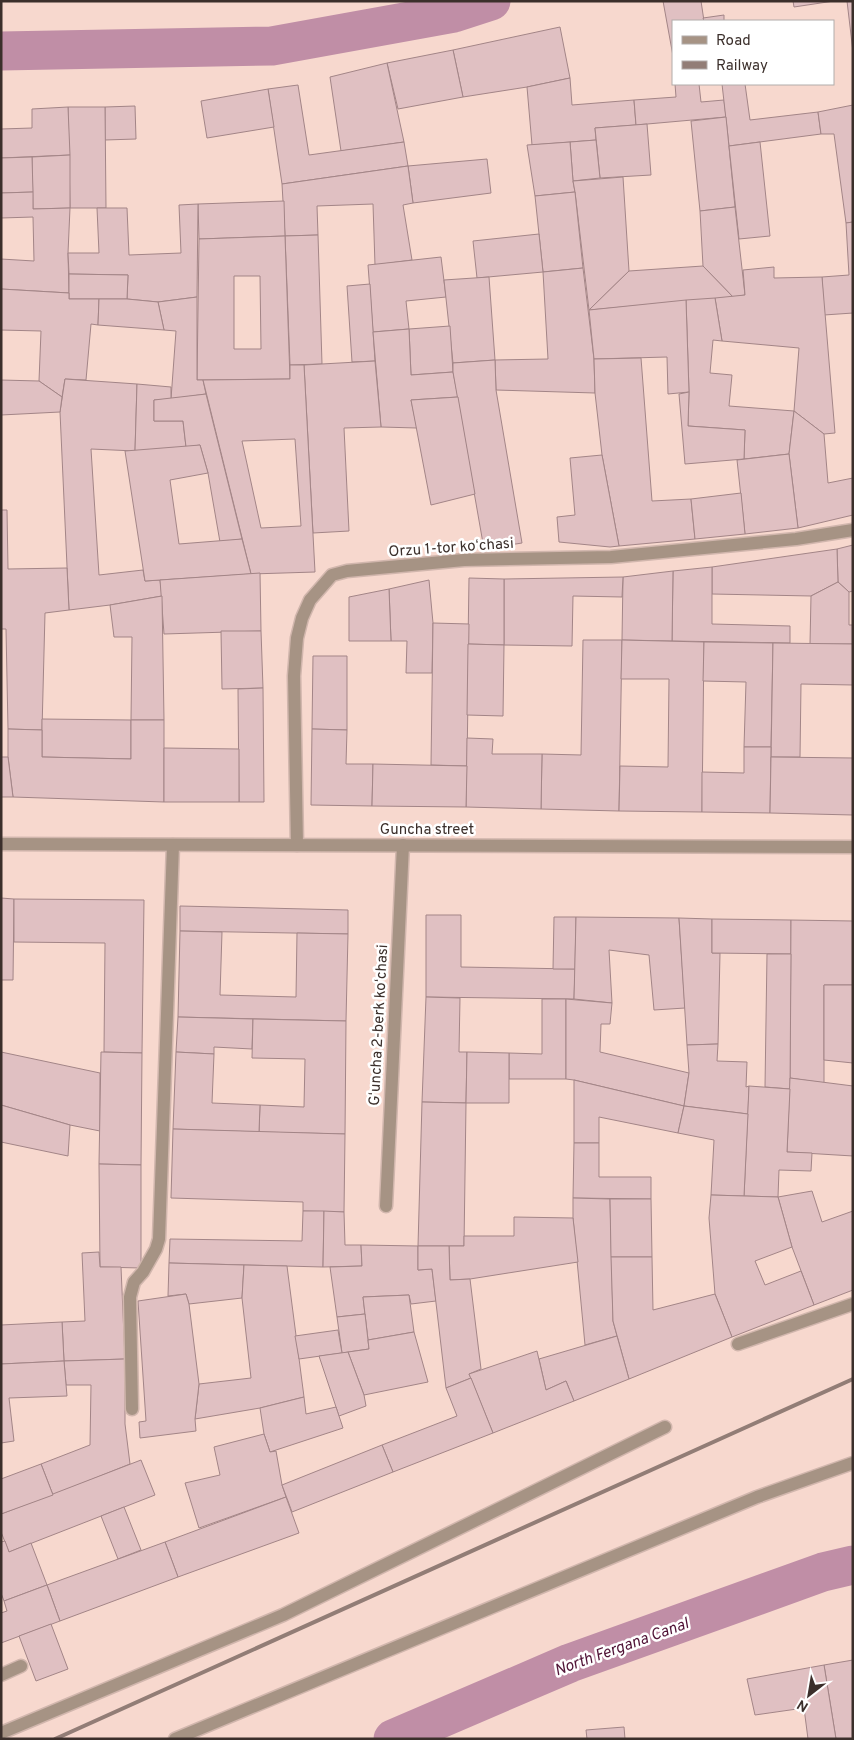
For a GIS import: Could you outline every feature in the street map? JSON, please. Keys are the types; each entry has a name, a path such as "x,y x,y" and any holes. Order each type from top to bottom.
{"street":[{"name":"Orzu 1-tor koʻchasi","path":"297,845 294,676 297,638 302,618 310,600 332,575 347,570 464,560 611,557 796,538 853,530"},
{"name":"Guncha street","path":"1,844 853,847"},
{"path":"132,1409 130,1296 134,1282 143,1272 156,1249 159,1239 173,845"},
{"name":"Gʻuncha 2-berk koʻchasi","path":"386,1206 402,846"},
{"path":"738,1344 853,1304"},
{"path":"1,1733 283,1615 665,1427"},
{"path":"175,1739 757,1497 853,1464"},
{"path":"1,1675 21,1666"}],"building":[{"path":"663,1 701,1 704,20 672,20 672,50"},
{"path":"793,1 834,1 794,7"},
{"path":"847,1 853,1 853,52"},
{"path":"724,15 724,20 704,20 703,18"},
{"path":"560,27 570,78 463,97 453,50"},
{"path":"453,50 463,97 398,109 387,63"},
{"path":"387,63 404,142 341,151 330,77"},
{"path":"570,78 572,105 634,100 636,125 595,128 596,140 532,145 527,87"},
{"path":"298,85 309,155 404,142 408,166 282,184 268,89"},
{"path":"675,85 699,85 701,102 724,100 726,117 636,125 634,100 676,97"},
{"path":"722,85 745,85 750,120 818,112 821,134 729,146"},
{"path":"268,89 274,127 207,138 201,101"},
{"path":"853,105 853,222 846,223 834,134 821,134 818,112"},
{"path":"135,106 136,139 105,140 105,107"},
{"path":"68,107 105,107 106,208 70,208"},
{"path":"68,107 70,155 1,158 1,129 32,128 32,109"},
{"path":"726,117 735,207 700,211 691,121"},
{"path":"647,124 651,175 600,178 595,128"},
{"path":"596,140 600,178 573,181 570,142"},
{"path":"570,142 575,192 535,196 527,145"},
{"path":"760,142 770,236 739,239 729,146"},
{"path":"70,155 70,208 33,209 32,157"},
{"path":"32,157 33,192 1,193 1,158"},
{"path":"487,159 491,193 413,203 408,166"},
{"path":"408,166 413,203 403,205 412,260 375,265 373,204 317,206 318,235 285,236 282,184"},
{"path":"623,177 629,271 589,310 573,181"},
{"path":"33,192 33,209 70,208 69,293 1,289 1,259 34,261 33,217 1,218 1,193"},
{"path":"575,192 583,268 543,272 535,196"},
{"path":"284,201 285,236 199,239 198,204"},
{"path":"198,204 197,297 158,302 127,299 128,275 69,274 68,253 99,253 97,208 127,208 129,255 181,253 179,205"},
{"path":"735,207 745,295 733,297 703,266 700,211"},
{"path":"853,222 853,313 824,315 822,277 849,275 846,223"},
{"path":"539,234 543,272 477,278 473,241"},
{"path":"318,235 322,364 290,365 285,236"},
{"path":"285,236 290,379 197,380 199,239","holes":["234,276 260,276 261,349 234,349"]},
{"path":"441,257 446,297 406,301 409,329 373,332 368,265"},
{"path":"703,266 733,297 589,310 629,271"},
{"path":"774,267 774,278 822,277 835,433 824,434 794,411 799,348 722,341 715,298 745,295 743,270"},
{"path":"583,268 594,359 595,393 496,390 495,360 548,359 543,272"},
{"path":"69,274 128,275 127,299 69,299"},
{"path":"489,277 495,360 453,363 444,280"},
{"path":"370,284 375,361 352,362 347,286"},
{"path":"1,289 69,293 69,299 99,299 98,325 91,324 86,380 65,379 62,397 39,381 41,331 1,330"},
{"path":"197,297 197,380 203,380 206,394 171,399 176,331 164,330 158,302"},
{"path":"715,298 722,341 713,340 710,373 732,375 729,406 794,411 789,454 744,459 745,430 688,426 689,392 686,300"},
{"path":"99,299 158,302 164,330 98,325"},
{"path":"686,300 689,392 668,394 667,357 594,359 589,310"},
{"path":"450,326 453,372 411,375 409,329"},
{"path":"409,329 411,375 453,372 458,397 411,400 417,428 381,427 373,332"},
{"path":"641,358 652,501 691,499 695,539 619,546 602,455 595,393 594,359"},
{"path":"495,360 496,390 522,543 484,549 453,363"},
{"path":"375,361 381,427 344,428 349,531 313,533 304,365"},
{"path":"290,365 304,365 315,572 251,574 203,380 290,379","holes":["295,439 301,526 261,528 242,441"]},
{"path":"65,379 137,384 135,451 91,449 99,575 143,570 145,581 160,580 162,596 69,610 60,412"},
{"path":"1,380 39,381 62,397 60,412 1,415"},
{"path":"137,384 171,387 171,399 154,400 154,421 183,421 186,447 135,451"},
{"path":"689,392 688,426 745,430 744,459 685,464 679,394"},
{"path":"206,394 242,539 220,542 208,473 200,445 186,447 183,421 154,421 154,400"},
{"path":"458,397 475,494 431,505 411,400"},
{"path":"794,411 824,434 828,483 853,478 853,515 798,528 789,454"},
{"path":"200,445 208,473 170,480 179,544 242,539 251,574 145,581 125,451"},
{"path":"789,454 798,528 745,534 737,460"},
{"path":"602,455 619,546 610,547 559,542 557,517 575,515 570,458"},
{"path":"741,493 745,534 695,539 691,499"},
{"path":"1,510 7,510 8,569 67,568 69,610 45,613 42,730 8,729 6,629 1,629"},
{"path":"853,545 853,591 849,592 838,582 837,549"},
{"path":"837,549 838,582 811,596 712,594 712,567"},
{"path":"712,567 712,624 790,626 790,643 672,641 673,571"},
{"path":"673,571 672,641 622,640 623,577"},
{"path":"260,573 261,631 164,634 160,580"},
{"path":"623,577 622,597 573,596 572,646 504,645 504,579"},
{"path":"469,578 504,579 504,645 468,644"},
{"path":"429,580 433,623 432,673 406,673 407,641 391,641 389,589"},
{"path":"838,582 849,592 849,625 853,625 853,644 810,644 811,596"},
{"path":"389,589 391,641 349,641 349,597"},
{"path":"162,596 164,720 131,720 132,637 114,637 110,605"},
{"path":"433,623 469,624 467,766 431,765"},
{"path":"221,631 261,631 263,688 222,689"},
{"path":"583,640 622,640 619,811 541,809 542,754 581,755"},
{"path":"622,640 704,642 702,812 619,811 620,766 668,767 669,679 621,679"},
{"path":"704,642 773,643 771,747 744,747 746,682 703,681"},
{"path":"773,643 853,644 853,685 801,684 800,757 771,757"},
{"path":"468,644 504,645 503,716 467,715"},
{"path":"313,656 347,656 347,730 312,729"},
{"path":"263,688 264,802 239,802 238,689"},
{"path":"42,719 131,720 131,759 42,757"},
{"path":"131,720 164,720 164,802 13,797 8,757 8,729 42,730 42,757 131,759"},
{"path":"312,729 347,730 346,764 373,764 372,806 311,805"},
{"path":"467,738 493,739 492,754 542,754 541,809 466,807"},
{"path":"744,747 771,747 770,813 702,812 702,772 744,773"},
{"path":"164,748 239,749 239,802 164,802"},
{"path":"1,757 8,757 13,797 1,797"},
{"path":"771,757 853,758 853,815 770,813"},
{"path":"373,764 467,766 466,807 372,806"},
{"path":"1,898 14,899 13,980 1,980"},
{"path":"14,899 144,900 142,1053 104,1052 105,943 14,942"},
{"path":"180,906 348,910 348,934 180,931"},
{"path":"426,915 461,915 461,967 575,969 574,999 426,997"},
{"path":"554,917 576,917 575,969 553,969"},
{"path":"576,917 679,918 685,1008 654,1010 649,955 609,950 612,1003 574,999"},
{"path":"679,918 712,919 712,953 720,953 718,1044 687,1045"},
{"path":"712,919 791,920 791,954 712,953"},
{"path":"791,920 853,921 853,985 824,985 824,1083 790,1078"},
{"path":"180,931 222,932 220,995 296,997 297,933 348,934 346,1021 178,1017"},
{"path":"767,954 791,954 790,1089 765,1087"},
{"path":"824,985 853,985 853,1063 824,1060"},
{"path":"426,997 460,998 459,1052 467,1052 466,1103 422,1102"},
{"path":"542,999 566,999 566,1079 509,1079 509,1053 542,1054"},
{"path":"566,999 612,1003 610,1024 601,1024 600,1052 689,1073 684,1106 566,1079"},
{"path":"178,1017 253,1019 252,1049 214,1047 214,1054 176,1052"},
{"path":"253,1019 346,1021 345,1134 259,1132 260,1105 304,1107 305,1059 252,1058"},
{"path":"718,1044 717,1061 747,1062 746,1087 749,1086 748,1114 684,1106 689,1073 687,1045"},
{"path":"1,1052 100,1073 100,1131 70,1125 1,1105"},
{"path":"101,1052 142,1053 141,1165 99,1164"},
{"path":"176,1052 214,1054 212,1103 260,1105 259,1132 173,1129"},
{"path":"467,1052 509,1053 509,1103 466,1103"},
{"path":"790,1078 853,1086 853,1156 787,1152"},
{"path":"574,1080 684,1106 678,1133 599,1117 599,1143 574,1143"},
{"path":"749,1086 790,1089 787,1152 812,1153 811,1171 779,1170 778,1197 744,1196"},
{"path":"422,1102 466,1103 464,1246 418,1246"},
{"path":"1,1105 70,1125 68,1156 1,1142"},
{"path":"684,1106 748,1114 744,1196 711,1195 714,1140 678,1133"},
{"path":"173,1129 345,1134 344,1212 303,1211 303,1202 171,1198"},
{"path":"574,1143 599,1143 599,1177 651,1177 651,1199 573,1198"},
{"path":"99,1164 141,1165 141,1268 100,1267"},
{"path":"812,1191 822,1222 853,1211 853,1290 814,1305 792,1247 778,1197"},
{"path":"711,1195 778,1197 792,1247 755,1261 765,1285 801,1271 814,1305 732,1337 715,1294 709,1218"},
{"path":"573,1198 610,1199 613,1321 617,1336 585,1345 573,1218"},
{"path":"610,1199 651,1199 652,1257 611,1257"},
{"path":"303,1211 324,1211 323,1267 169,1263 170,1239 302,1241"},
{"path":"324,1211 344,1212 345,1245 361,1245 362,1266 323,1267"},
{"path":"514,1217 573,1218 578,1262 470,1279 450,1280 449,1246 464,1246 464,1236 514,1236"},
{"path":"361,1245 418,1246 418,1270 432,1269 436,1301 411,1304 409,1295 363,1297 365,1314 337,1317 330,1267 362,1266"},
{"path":"418,1246 449,1246 450,1280 470,1279 481,1369 469,1374 471,1378 446,1388 432,1269 418,1270"},
{"path":"99,1252 100,1267 121,1267 125,1359 64,1361 62,1322 85,1321 82,1253"},
{"path":"611,1257 652,1257 653,1310 715,1294 732,1337 629,1379 613,1321"},
{"path":"169,1263 244,1265 242,1298 189,1304 186,1294 168,1296"},
{"path":"244,1265 287,1266 304,1397 260,1408 195,1419 199,1384 251,1378 242,1298"},
{"path":"186,1294 189,1304 199,1384 195,1419 196,1431 140,1438 139,1422 146,1421 138,1301"},
{"path":"409,1295 414,1332 368,1340 363,1297"},
{"path":"365,1314 369,1349 342,1353 337,1317"},
{"path":"62,1322 64,1361 1,1364 1,1325"},
{"path":"338,1330 342,1353 299,1359 295,1336"},
{"path":"414,1332 428,1382 364,1395 348,1352 369,1349 368,1340"},
{"path":"617,1336 629,1379 574,1401 566,1381 546,1390 539,1359"},
{"path":"537,1351 546,1390 566,1381 574,1401 493,1433 469,1374"},
{"path":"348,1352 364,1395 366,1406 339,1416 319,1356"},
{"path":"125,1359 125,1424 130,1464 53,1495 41,1464 90,1445 91,1385 66,1385 64,1361"},
{"path":"64,1361 67,1396 9,1398 14,1441 1,1443 1,1364"},
{"path":"471,1378 493,1433 393,1472 382,1445 457,1416 446,1388"},
{"path":"304,1397 306,1414 336,1407 343,1428 270,1452 264,1434 260,1408"},
{"path":"264,1434 270,1452 276,1451 286,1497 199,1528 185,1483 220,1475 214,1447"},
{"path":"382,1445 393,1472 292,1512 282,1485"},
{"path":"141,1460 155,1495 9,1552 1,1532 1,1514"},
{"path":"41,1464 53,1495 1,1514 1,1479"},
{"path":"286,1497 299,1533 178,1577 165,1542"},
{"path":"124,1507 141,1550 118,1559 101,1516"},
{"path":"5,1541 9,1552 31,1543 47,1585 4,1601 1,1593 1,1542"},
{"path":"165,1542 178,1577 60,1621 47,1585"},
{"path":"47,1585 60,1621 1,1643 1,1613 7,1611 4,1601"},
{"path":"51,1624 68,1669 36,1681 19,1636"},
{"path":"853,1660 853,1739 836,1739 824,1665"},
{"path":"824,1665 836,1739 808,1739 804,1708 755,1715 747,1679"},
{"path":"624,1727 625,1739 587,1739 586,1730"}],"waterway":[{"path":"1,51 272,46 454,13 491,1"},
{"name":"North Fergana Canal","path":"393,1739 570,1663 823,1572 853,1565"}],"railway":[{"path":"55,1739 853,1379"}]}
